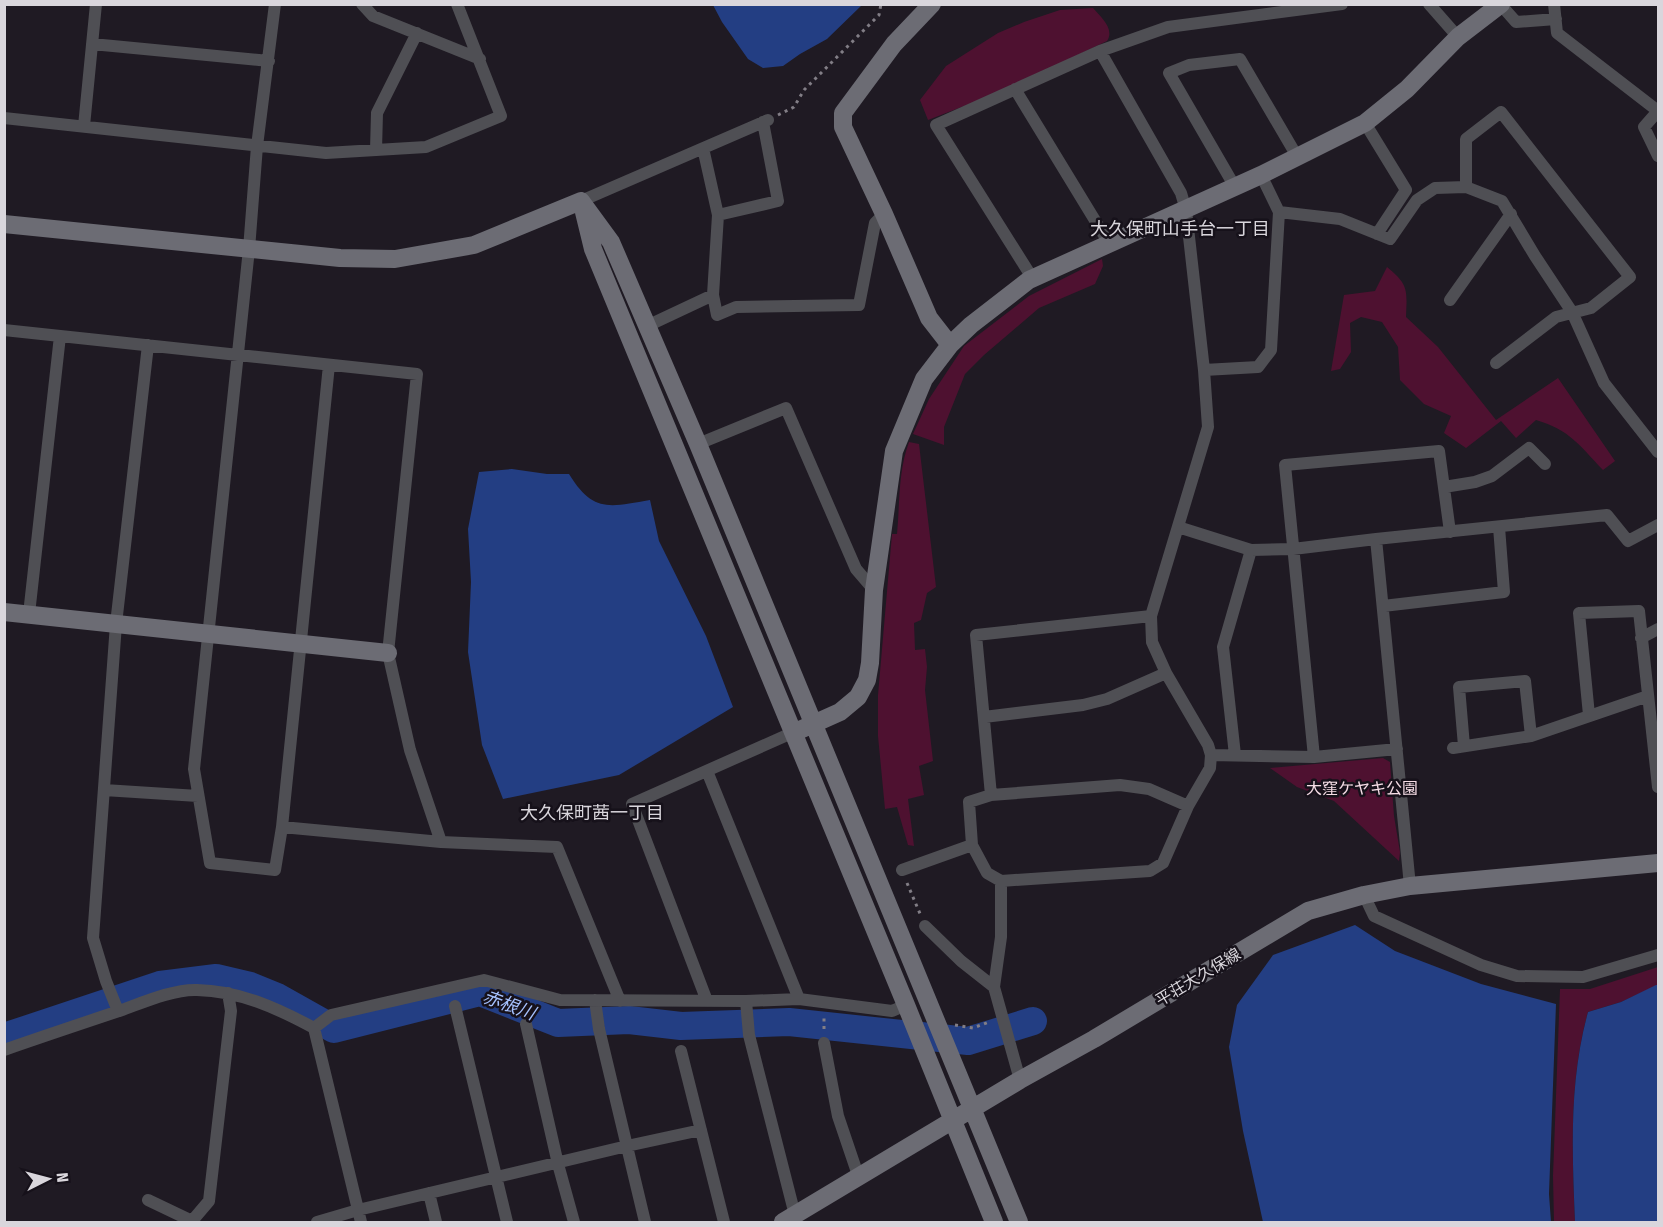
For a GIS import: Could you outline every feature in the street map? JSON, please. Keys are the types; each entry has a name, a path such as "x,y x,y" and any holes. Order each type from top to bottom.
{"street":[{"path":"84,126 96,4"},
{"path":"275,4 257,146 249,249 194,770 210,863 275,870 282,827 329,365"},
{"path":"362,4 373,16 480,59"},
{"path":"4,118 326,153 426,147 501,116 458,4"},
{"path":"932,4 894,44 843,113 843,128 884,214 929,318 950,345"},
{"path":"1033,279 936,125 1100,51 1168,27 1284,8 1342,4"},
{"path":"1430,4 1458,38"},
{"path":"1554,4 1557,33 1658,111 1644,127"},
{"path":"707,1001 632,804 840,712 858,697 867,680 870,663 874,590 894,451 924,379 950,345 971,325 1033,279 1298,158 1365,123 1407,89 1458,38 1501,5 1516,21 1556,19"},
{"path":"376,150 377,113 417,33"},
{"path":"92,44 269,61"},
{"path":"1100,51 1181,193 1186,210 1208,427 1151,616 1152,642 1166,673 1208,745 1211,755 1210,768 1188,806 1163,863 1150,871 1001,881 987,873 972,845 969,802 991,795 1120,785 1149,789 1188,806"},
{"path":"1234,187 1169,74 1189,65 1240,60 1298,158"},
{"path":"1015,89 1110,245"},
{"path":"1466,187 1466,139 1501,112 1630,277 1591,308 1556,317 1496,363"},
{"path":"4,224 340,258 395,259 474,245 766,121 778,201 718,215"},
{"path":"1365,123 1406,190 1377,234"},
{"path":"1644,127 1659,130"},
{"path":"1644,127 1659,156"},
{"path":"703,148 718,215 713,295 717,315 736,307 859,305 874,223 884,214"},
{"path":"1204,370 1257,366 1271,350 1279,212 1261,175"},
{"path":"1279,212 1340,219 1390,239 1417,200 1435,188 1466,187 1502,201 1572,312 1604,383 1659,452"},
{"path":"581,201 611,242 698,444 1019,1222"},
{"path":"581,201 593,249 994,1222"},
{"path":"1450,300 1511,214"},
{"path":"647,326 713,295"},
{"path":"4,330 417,374 388,653 411,750 441,842"},
{"path":"28,614 60,336"},
{"path":"118,1011 93,938 116,624 148,345"},
{"path":"698,444 786,408 856,569 874,590"},
{"path":"1444,487 1475,482 1492,476 1529,448 1545,464"},
{"path":"1314,757 1285,465 1439,452 1450,532"},
{"path":"1178,527 1251,550 1293,549 1607,515 1628,541 1659,525"},
{"path":"1383,606 1504,592 1499,527"},
{"path":"1376,539 1410,886"},
{"path":"1235,755 1223,647 1251,550"},
{"path":"1588,715 1579,613 1639,610 1659,787"},
{"path":"4,612 388,653"},
{"path":"991,795 976,635 1151,616"},
{"path":"1641,638 1659,629"},
{"path":"984,717 1083,705 1107,699 1166,673"},
{"path":"1531,736 1525,681 1459,687 1459,747 1531,736 1648,696"},
{"path":"1211,755 1314,757 1397,749"},
{"path":"707,771 799,999"},
{"path":"104,790 198,796"},
{"path":"282,827 441,842 557,847 620,1000"},
{"path":"902,870 972,845"},
{"name":"平荘大久保線","path":"789,1219 1308,911 1364,895 1410,886 1659,863"},
{"path":"1001,881 1002,938 994,987 1020,1080"},
{"path":"1364,895 1374,915 1480,965 1517,976 1583,977 1659,955"},
{"path":"926,926 962,961 994,987"},
{"path":"314,1028 332,1015 484,980 560,1000 799,999 892,1011 906,1005"},
{"path":"4,1050 158,997 194,990 228,993 260,1001 314,1028 359,1216"},
{"path":"148,1200 192,1221 209,1201 231,1011 228,993"},
{"path":"595,1000 599,1029 645,1222"},
{"path":"746,1001 749,1035 789,1219"},
{"path":"455,1006 507,1222"},
{"path":"526,1024 558,1164 574,1222"},
{"path":"824,1043 838,1116 859,1178"},
{"path":"681,1052 724,1222"},
{"path":"317,1222 359,1216 429,1193 700,1130"},
{"path":"429,1193 436,1222"}],"path":[{"path":"794,107 804,90 879,15 881,4"},
{"path":"902,870 926,926"},
{"path":"824,1002 824,1043"},
{"path":"954,1025 973,1028 1002,1017"}],"green space":[{"path":"1093,8 1108,28 1107,41 1003,91 928,120 920,100 946,66 998,33 1024,22 1060,10"},
{"path":"1102,259 1103,266 1095,284 1039,308 965,374 944,427 944,445 913,434 929,399 964,346 1029,296"},
{"path":"1387,267 1405,289 1406,317 1438,347 1496,420 1558,378 1615,461 1603,470 1566,434 1536,420 1516,438 1501,421 1466,448 1444,433 1451,416 1424,404 1400,380 1398,347 1382,322 1361,317 1350,323 1351,352 1340,369 1331,371 1344,295 1375,291"},
{"path":"909,442 919,444 936,587 927,593 921,620 914,623 915,650 925,649 927,667 925,690 933,761 919,766 924,795 908,799 914,846 908,845 897,807 885,809 878,736 878,695 892,534 897,534 901,476"},
{"name":"大窪ケヤキ公園","path":"1383,758 1390,762 1394,816 1400,852 1399,861 1334,801 1297,787 1270,768"},
{"path":"1658,967 1658,985 1621,1002 1588,1012 1578,1064 1573,1117 1575,1222 1554,1222 1553,1176 1560,989 1590,989"}],"water":[{"path":"713,5 862,5 827,39 783,66 763,68 748,59"},
{"path":"512,469 547,474 569,474 586,496 603,504 613,505 650,500 659,541 706,636 733,707 619,775 503,799 482,745 468,652 471,582 468,529 479,472"},
{"path":"1355,925 1395,951 1481,984 1556,1004 1549,1194 1551,1222 1263,1222 1243,1131 1229,1047 1237,1005 1273,955"},
{"path":"1658,985 1658,1222 1575,1222 1573,1116 1578,1064 1588,1012 1621,1002"}],"waterway":[{"name":"赤根川","path":"4,1037 160,985 216,978 250,986 277,997 334,1029 480,992 558,1023 629,1020 681,1026 789,1022 968,1041 1033,1021"}],"district":[{"name":"大久保町山手台一丁目","path":"1180,229"},
{"name":"大久保町茜一丁目","path":"592,813"}]}
